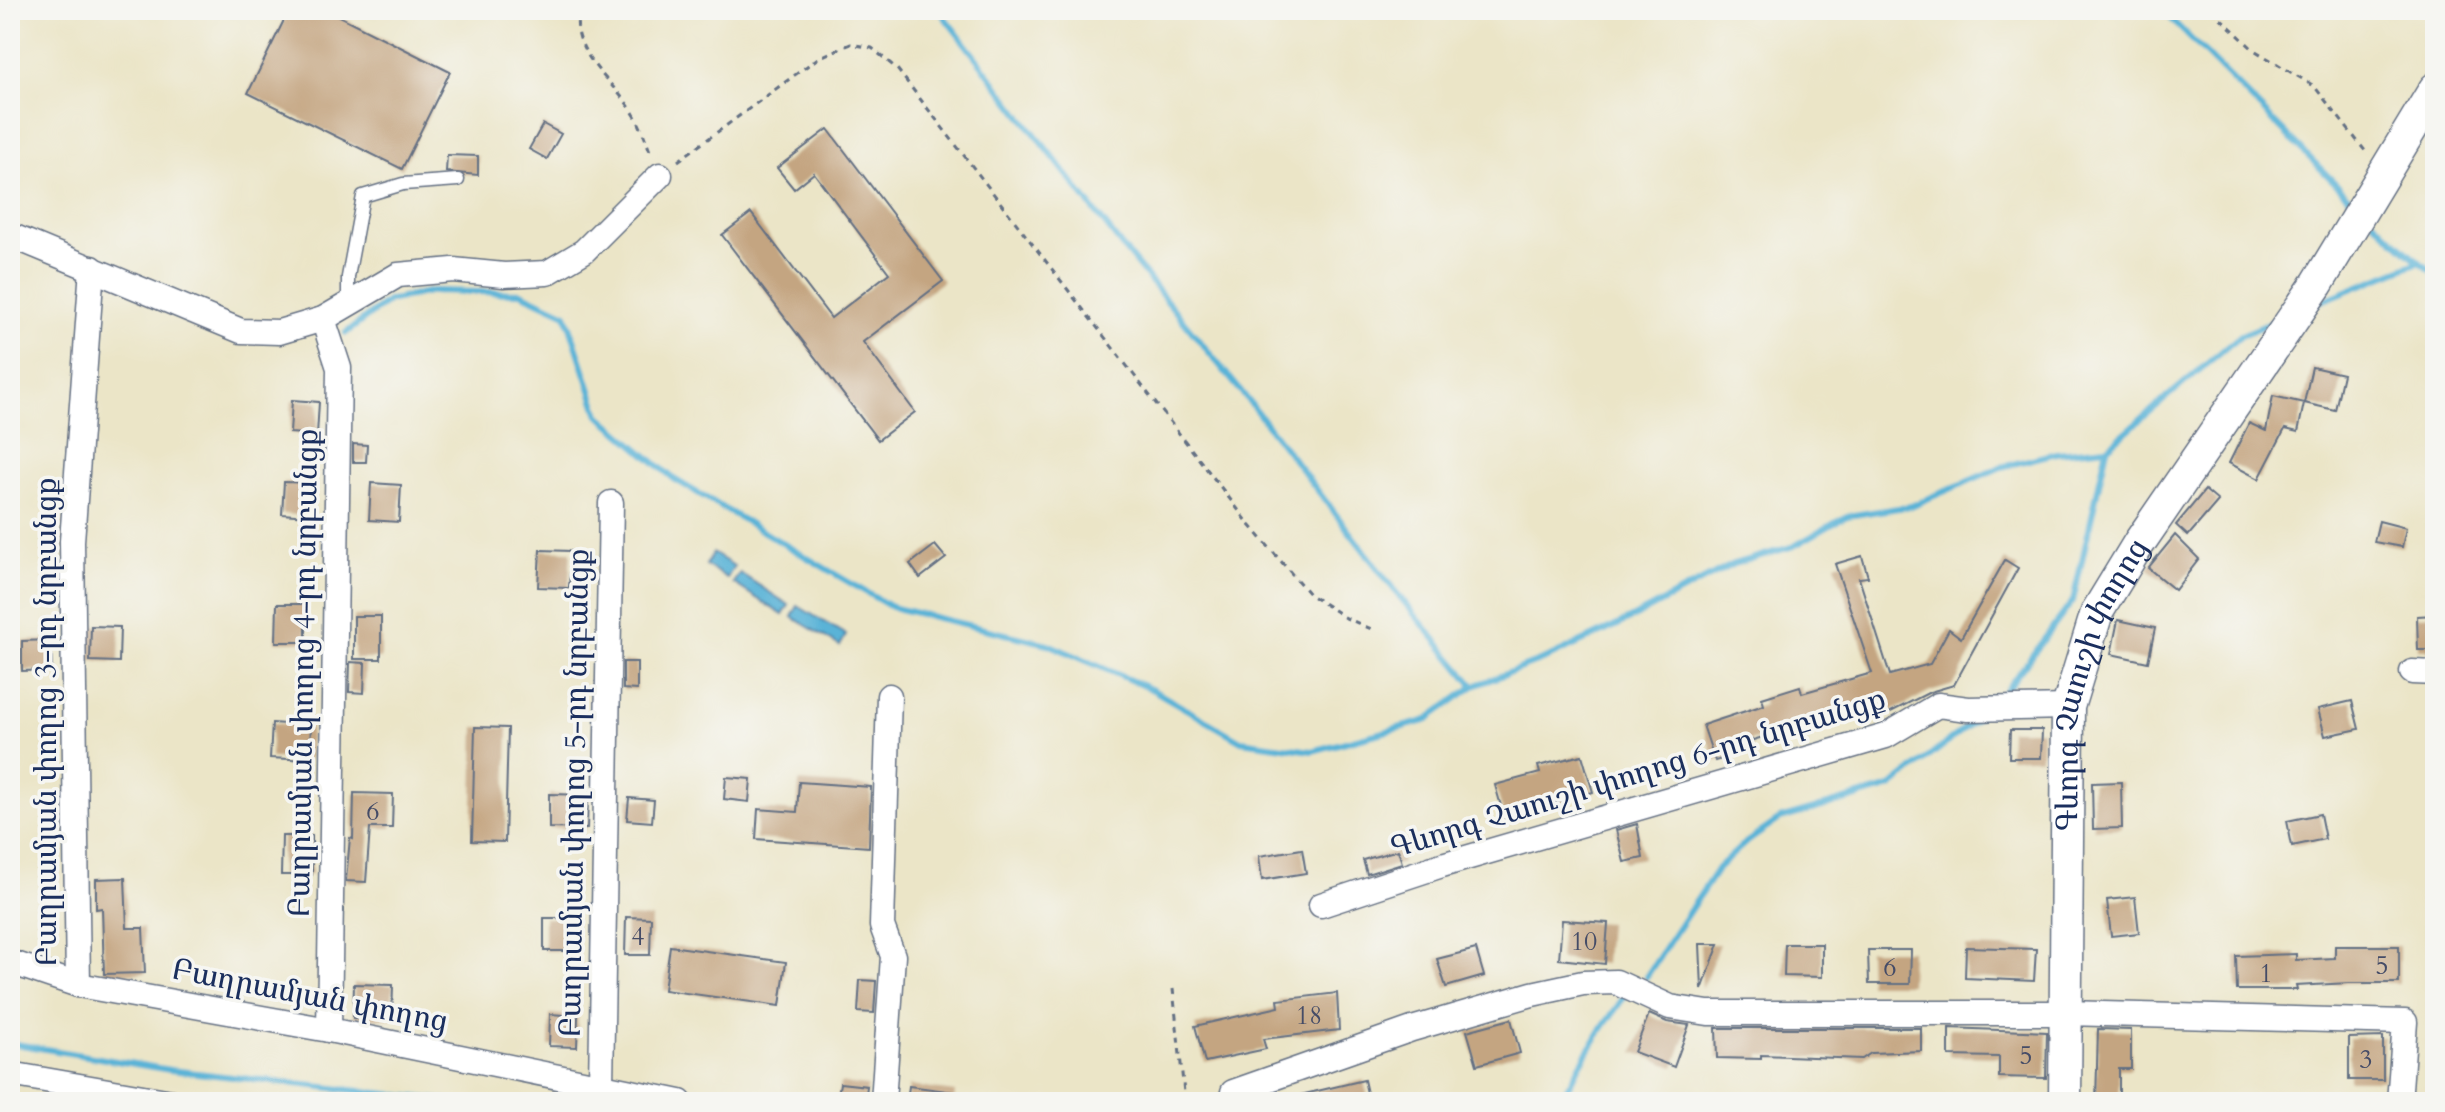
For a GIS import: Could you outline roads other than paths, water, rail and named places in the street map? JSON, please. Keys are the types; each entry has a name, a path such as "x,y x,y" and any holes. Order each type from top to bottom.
{"main road":[{"name":"Գևորգ Չաուշի փողոց","path":"2065,1102 2068,707 2097,612 2139,543 2317,284 2435,89"}],"street":[{"path":"10,235 241,331 279,332 323,319 398,275 453,270 504,275 547,273 584,251 660,175"},
{"name":"Բաղրամյան փողոց 3-րդ նրբանցք","path":"78,985 72,541 92,268"},
{"name":"Բաղրամյան փողոց 4-րդ նրբանցք","path":"323,319 339,368 329,1030"},
{"name":"Բաղրամյան փողոց 5-րդ նրբանցք","path":"601,1084 611,503"},
{"path":"883,1102 893,956 882,926 889,696"},
{"name":"Գևորգ Չաուշի փողոց 6-րդ նրբանցք","path":"1321,905 1442,865 1886,736 1938,705 1968,709 2068,707"},
{"name":"Բաղրամյան փողոց","path":"10,962 78,985 329,1030 680,1102"},
{"path":"1233,1092 1412,1029 1532,994 1583,983 1616,982 1670,1007 1708,1013 2066,1013 2405,1022 2399,1102"},
{"path":"10,1074 172,1102"}],"lane":[{"path":"348,305 348,277 363,196 403,184 458,180"}],"water":[{"path":"713,553 734,566 727,578 706,565"},
{"path":"740,573 789,605 783,615 733,583"},
{"path":"798,606 846,635 840,646 792,617"}],"waterway":[{"path":"939,10 1125,250 1474,686"},
{"path":"2162,10 2354,202"},
{"path":"2368,216 2435,273"},
{"path":"2319,302 2419,262"},
{"path":"346,333 388,301 433,291 521,293 566,314 599,415 674,479 891,607 1048,644 1153,690 1241,741 1312,751 1425,721 1474,686 1550,657 1734,564 1794,546 1847,516 1911,506 2001,467 2056,453 2107,448"},
{"path":"1996,703 2073,601 2107,448 2241,335 2276,321"},
{"path":"1646,977 1718,868 1744,844 1780,819 1891,787 1978,718"},
{"path":"1559,1102 1626,994"},
{"path":"10,1043 170,1070 458,1102"}]}
